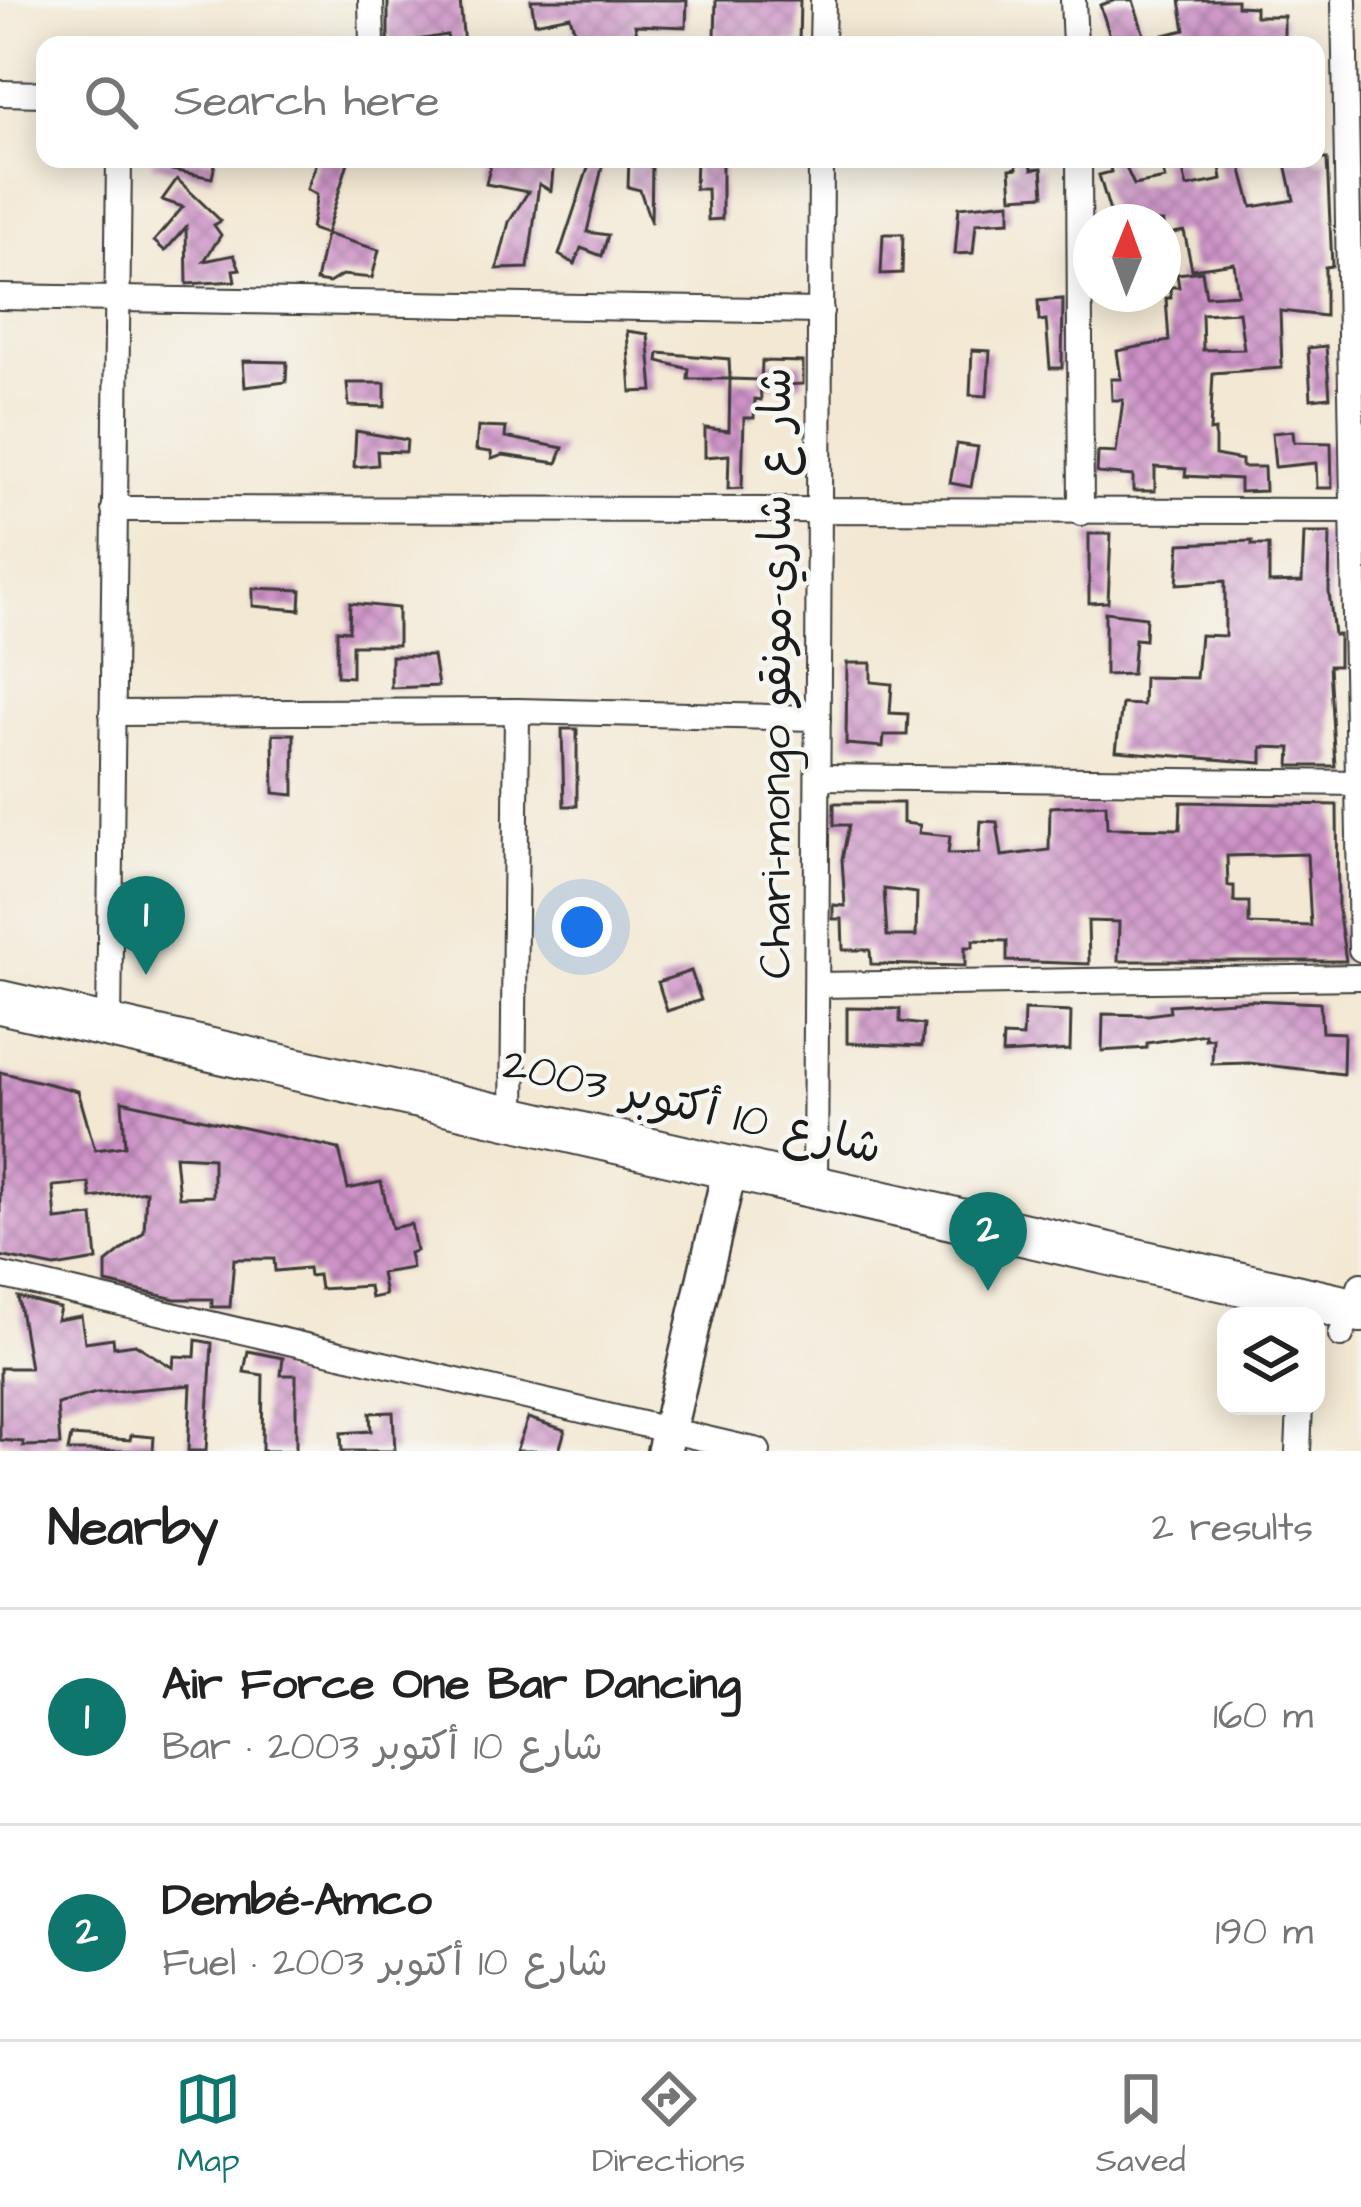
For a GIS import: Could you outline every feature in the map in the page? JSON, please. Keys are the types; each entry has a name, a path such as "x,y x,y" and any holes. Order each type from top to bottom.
{"highway":[{"name":"شارع 10 أكتوبر 2003","path":"0,1002 513,1119 726,1180 1223,1307"},
{"name":"شارع 10 أكتوبر 2003","path":"0,1030 726,1180 815,1187 1338,1316"}],"street":[{"path":"371,0 372,36"},
{"path":"822,36 823,0"},
{"path":"1073,0 1075,36"},
{"path":"1344,0 1353,104 1361,949"},
{"path":"0,93 36,94"},
{"path":"109,1027 119,168"},
{"name":"Chari-mongo شار ع شاري-مونقو","path":"815,1187 821,168"},
{"path":"1079,168 1081,513"},
{"path":"0,298 821,311"},
{"path":"114,509 1357,511"},
{"path":"112,712 517,711 818,718"},
{"path":"513,1119 517,711"},
{"path":"819,777 1358,783"},
{"path":"818,985 1361,977"},
{"path":"667,1440 726,1180"},
{"path":"0,1275 667,1440 758,1451"},
{"path":"1298,1451 1300,1415"}],"building":[{"path":"388,0 460,0 463,36 388,36"},
{"path":"531,0 687,0 686,27 635,25 638,36 576,36 570,16 535,23"},
{"path":"716,0 800,0 799,36 715,36"},
{"path":"1133,0 1144,36 1110,36 1100,5"},
{"path":"1180,0 1237,0 1237,6 1255,7 1255,16 1284,16 1284,36 1160,36 1185,30"},
{"path":"1327,159 1332,266 1325,267 1325,316 1280,311 1282,368 1213,373 1210,431 1215,430 1215,455 1242,460 1242,467 1264,467 1265,491 1240,492 1240,479 1185,476 1186,469 1155,467 1155,491 1133,491 1133,476 1097,473 1098,452 1116,453 1123,400 1112,400 1111,379 1121,379 1117,351 1169,341 1167,312 1181,312 1181,274 1202,271 1206,296 1238,294 1234,263 1192,269 1181,232 1181,204 1108,204 1099,175 1111,172 1110,168 1126,168 1134,185 1165,179 1162,168 1182,168 1187,187 1222,180 1220,168 1241,168 1252,207 1294,200 1287,168 1325,168","holes":["1239,312 1244,349 1203,350 1202,314"]},
{"path":"162,168 214,168 212,178"},
{"path":"315,168 346,168 326,234 311,229 317,195 307,189"},
{"path":"490,168 553,168 551,191 539,184 528,268 497,269 509,222 528,192 486,184"},
{"path":"588,168 602,168 587,232 608,235 602,256 581,248 575,264 559,255"},
{"path":"629,168 652,168 651,223 640,190 628,187"},
{"path":"696,168 722,168 722,219 708,220 707,189 695,189"},
{"path":"1042,168 1044,195 1012,197 1010,169"},
{"path":"177,179 221,221 214,225 221,235 204,261 234,255 240,269 233,270 235,281 187,284 186,227 165,251 154,241 183,207 162,200"},
{"path":"1010,202 1010,221 976,223 973,253 955,254 959,207"},
{"path":"326,234 379,250 372,278 342,275 329,283 316,281"},
{"path":"883,234 903,234 902,273 881,274"},
{"path":"1063,299 1062,368 1050,368 1046,320 1039,321 1038,301"},
{"path":"627,331 648,334 653,391 631,392"},
{"path":"1326,346 1330,397 1311,399 1308,348"},
{"path":"972,350 990,351 987,396 970,395"},
{"path":"659,353 729,359 730,379 688,379 689,369 658,361"},
{"path":"243,361 287,362 286,382 245,387"},
{"path":"762,361 803,362 803,384 761,386"},
{"path":"730,379 760,380 761,400 755,399 754,418 744,418 742,488 728,489 729,455 705,457 705,428 729,431"},
{"path":"347,383 385,383 385,407 349,406"},
{"path":"478,427 506,428 505,437 563,448 557,463 503,455 492,459 491,452 476,450"},
{"path":"356,431 407,440 406,452 377,451 378,465 354,467"},
{"path":"1293,431 1294,442 1331,443 1332,488 1317,488 1316,463 1275,467 1272,433"},
{"path":"957,444 978,447 971,487 950,483"},
{"path":"1304,533 1330,533 1329,592 1334,635 1339,635 1339,666 1329,666 1335,766 1290,766 1291,748 1262,747 1262,763 1116,751 1122,704 1143,705 1144,677 1196,678 1200,635 1225,636 1225,581 1177,584 1180,544 1252,541 1252,545 1269,545 1269,583 1302,582"},
{"path":"1089,534 1111,534 1108,602 1089,603"},
{"path":"253,588 301,590 300,610 253,606"},
{"path":"350,603 398,608 398,645 352,645 352,677 337,676 337,630 349,631"},
{"path":"1105,612 1146,617 1145,640 1135,639 1132,674 1105,675"},
{"path":"391,656 433,656 438,686 391,688"},
{"path":"847,663 871,663 871,682 892,684 890,713 908,714 907,735 884,735 883,747 846,744"},
{"path":"562,729 577,729 577,806 564,806"},
{"path":"273,734 294,734 294,795 274,793"},
{"path":"1181,802 1337,805 1338,909 1346,961 1118,961 1119,922 1088,921 1089,964 1007,961 1007,941 973,940 973,947 965,947 965,966 871,964 870,950 843,950 842,919 833,919 833,905 845,906 842,859 849,825 834,825 834,803 903,803 903,823 920,825 919,833 950,836 948,854 979,853 981,821 997,822 1002,856 1049,850 1050,807 1106,804 1107,828 1180,829","holes":["1307,854 1311,926 1249,924 1249,902 1234,902 1234,886 1228,886 1227,856","884,889 917,893 916,936 887,936"]},
{"path":"691,971 701,1000 667,1011 658,982"},
{"path":"1251,1000 1320,1003 1322,1032 1344,1033 1343,1074 1249,1063 1212,1064 1213,1038 1205,1039 1205,1034 1147,1043 1147,1048 1102,1051 1103,1014 1148,1015 1170,1012 1169,1005"},
{"path":"847,1008 900,1009 900,1022 924,1025 922,1046 847,1043"},
{"path":"1024,1010 1071,1012 1070,1050 1002,1054 1003,1036 1023,1037"},
{"path":"0,1072 78,1091 95,1150 125,1146 122,1101 339,1149 348,1189 381,1182 392,1228 411,1224 416,1251 409,1253 412,1268 381,1273 385,1295 371,1298 369,1286 320,1289 318,1275 309,1276 308,1268 275,1271 274,1259 234,1259 230,1307 212,1307 212,1299 175,1299 106,1283 106,1263 144,1232 146,1191 91,1198 89,1183 53,1186 56,1220 93,1216 97,1260 55,1267 0,1256","holes":["175,1156 213,1158 213,1196 179,1197"]},
{"path":"18,1297 60,1308 57,1320 81,1316 85,1342 113,1338 114,1347 135,1344 173,1368 174,1356 195,1357 196,1340 212,1343 206,1451 188,1451 191,1385 96,1393 57,1404 60,1445 23,1446 23,1442 0,1440 0,1368 30,1368"},
{"path":"248,1351 283,1358 281,1375 296,1375 296,1451 262,1451 263,1375 244,1372"},
{"path":"393,1412 395,1451 342,1451 341,1433 371,1431 370,1413"},
{"path":"528,1418 565,1430 559,1451 516,1451"},
{"path":"131,1435 154,1437 153,1451 68,1451 71,1436 130,1440"}],"place":[{"name":"Air Force One Bar Dancing","path":"146,975"},
{"name":"Dembé-Amco","path":"988,1291"}]}
